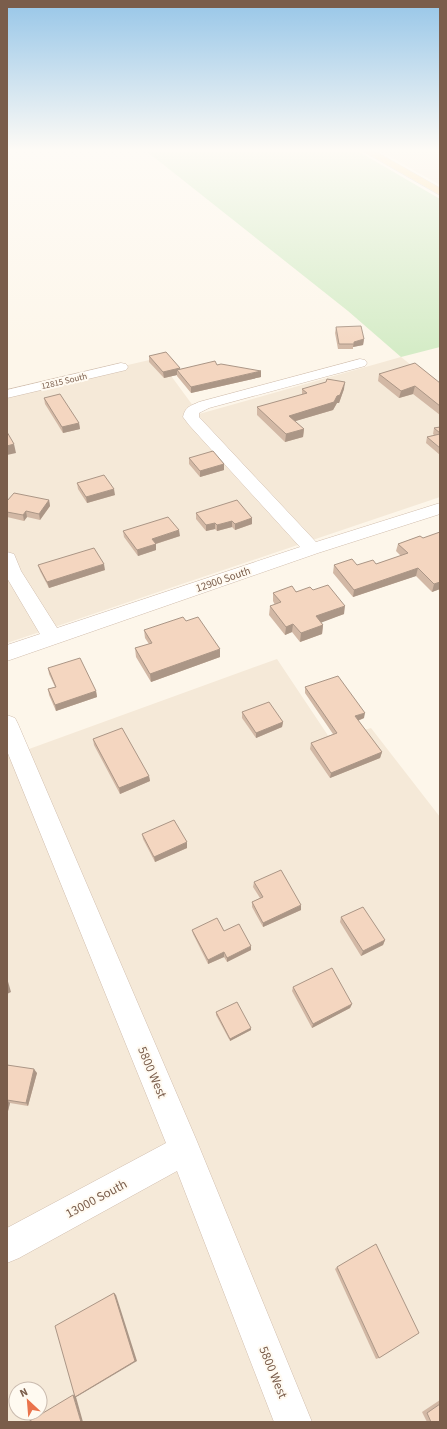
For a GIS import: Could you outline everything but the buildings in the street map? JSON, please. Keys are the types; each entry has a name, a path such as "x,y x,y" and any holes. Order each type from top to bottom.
{"street":[{"path":"312,549 194,422 191,417 192,411 204,405 360,362"},
{"name":"12815 South","path":"7,394 121,367"},
{"name":"12900 South","path":"7,653 312,549 440,508"},
{"path":"7,558 12,571 52,637"},
{"name":"5800 West","path":"7,724 185,1150 293,1422"},
{"name":"13000 South","path":"7,1246 185,1150"}],"shaded area":[{"path":"401,357 440,388 440,497 7,643 7,393 158,358 199,414"},
{"path":"277,659 331,740 371,728 440,817 440,1422 7,1422 7,757"}],"green space":[{"path":"229,217 440,217 440,347 401,357 348,311"}]}
